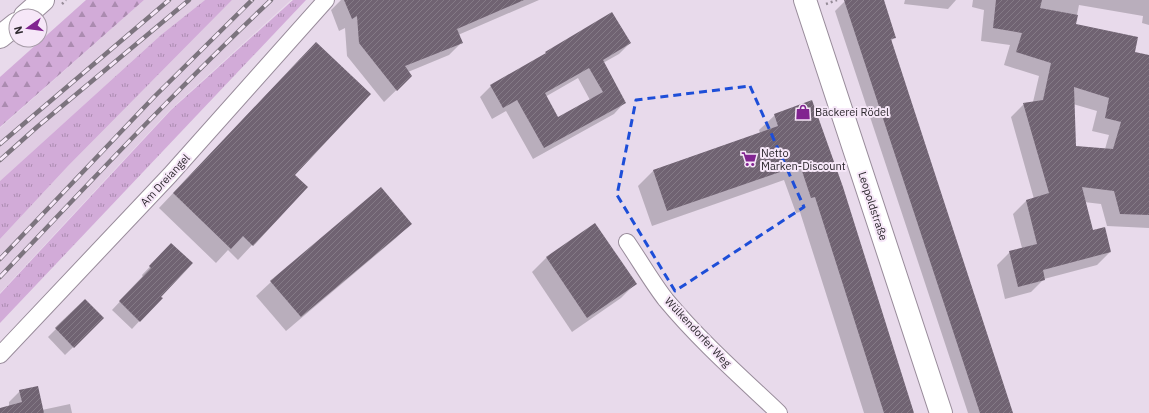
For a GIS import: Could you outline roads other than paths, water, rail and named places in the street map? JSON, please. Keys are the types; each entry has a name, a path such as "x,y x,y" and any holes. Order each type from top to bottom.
{"main road":[{"path":"34,8 43,0"},
{"name":"Leopoldstraße","path":"805,0 941,413"},
{"path":"0,37 8,30"}],"street":[{"name":"Am Dreiangel","path":"0,355 170,175 326,0"},
{"name":"Wülkendorfer Weg","path":"627,242 665,299 683,320 708,346 779,413"}],"railway":[{"path":"0,144 169,0"},
{"path":"0,160 37,127 189,0"},
{"path":"0,259 154,97 252,0"},
{"path":"0,277 167,102 271,0"}],"place":[{"name":"Bäckerei Rödel","path":"803,112"},
{"name":"Netto Marken-Discount","path":"749,159"}]}
